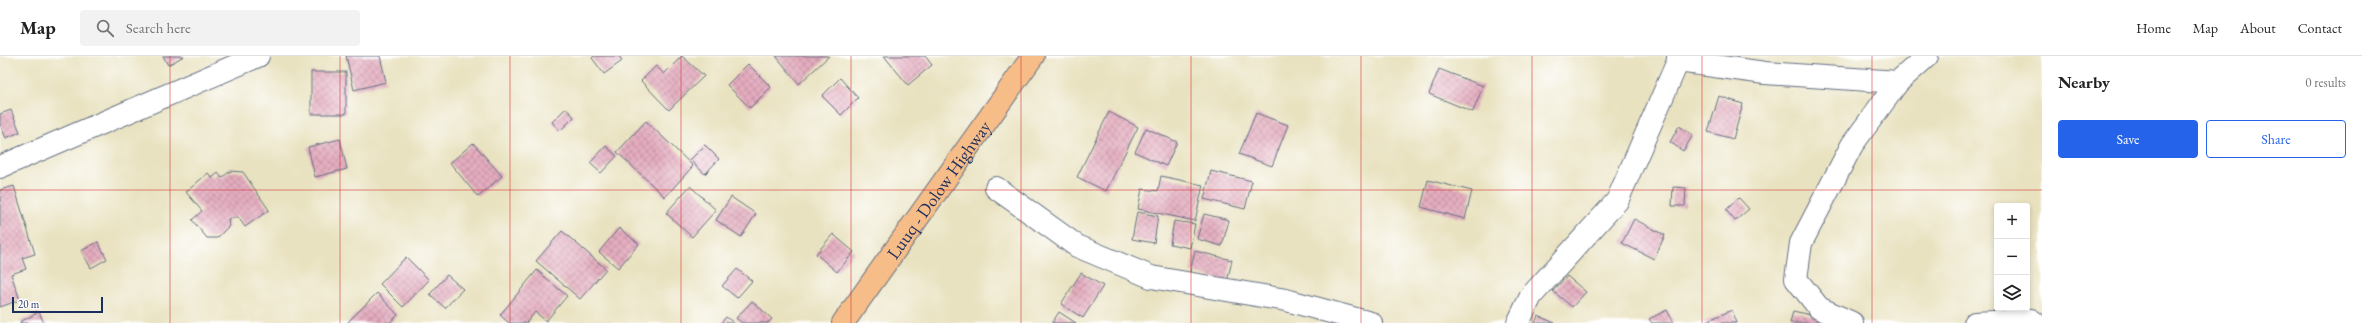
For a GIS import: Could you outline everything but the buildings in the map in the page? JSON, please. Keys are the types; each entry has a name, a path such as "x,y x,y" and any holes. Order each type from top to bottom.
{"main road":[{"name":"Luuq - Dolow Highway","path":"843,323 1033,56"}],"street":[{"path":"0,167 258,56"},
{"path":"1852,323 1819,308 1796,278 1801,243 1852,145 1898,82 1928,56"},
{"path":"1518,323 1531,296 1616,201 1678,59 1764,73 1898,82"},
{"path":"996,188 1077,246 1151,277 1286,300 1371,323"},
{"path":"1975,323 2031,320 2035,323"}]}
